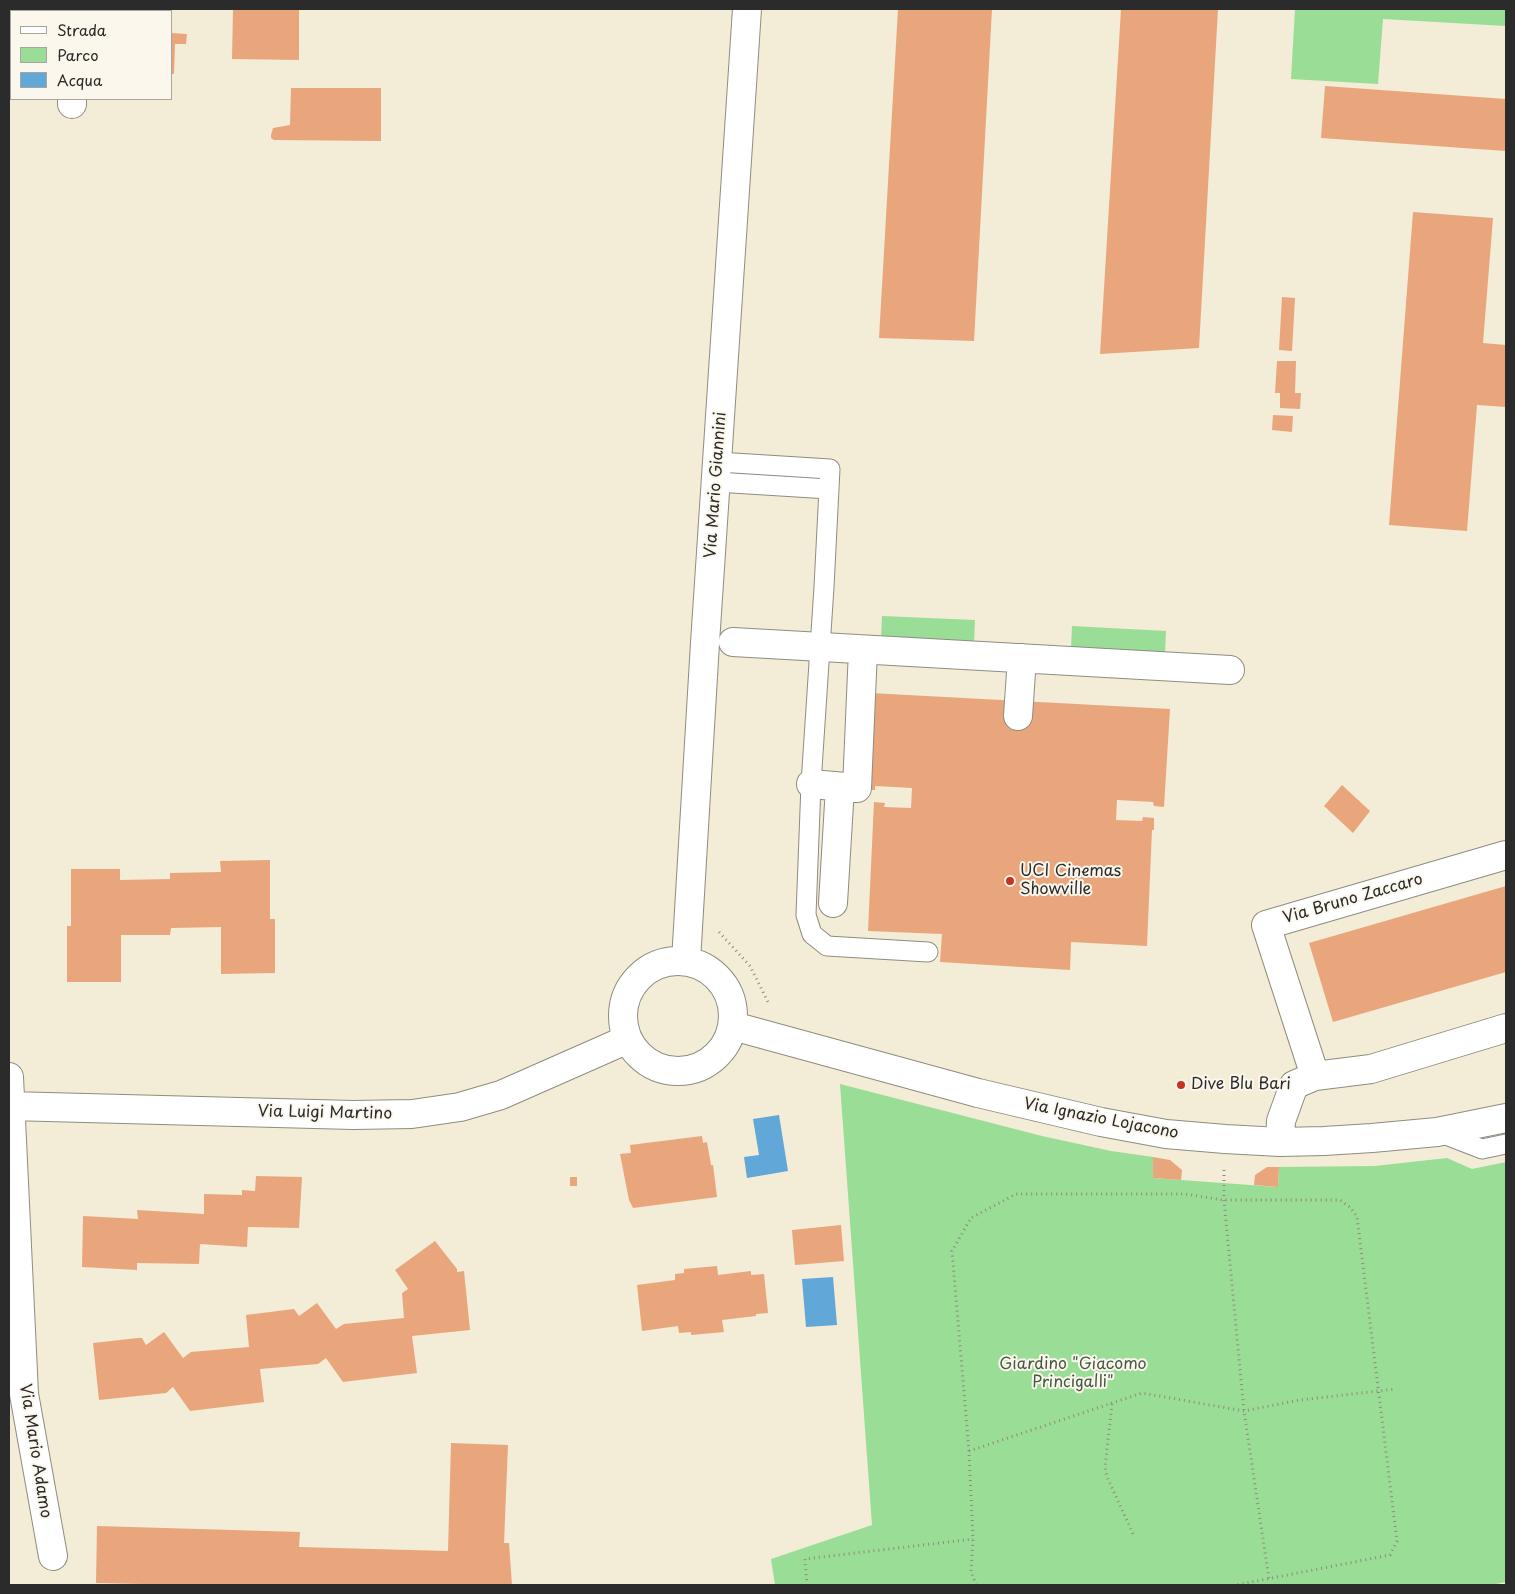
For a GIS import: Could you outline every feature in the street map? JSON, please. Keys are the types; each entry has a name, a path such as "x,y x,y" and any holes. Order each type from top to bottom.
{"street":[{"name":"Via Mario Giannini","path":"686,961 747,9"},
{"path":"733,642 1230,670"},
{"path":"811,784 857,788 863,650"},
{"path":"1018,716 1022,658"},
{"path":"833,903 840,787"},
{"name":"Via Bruno Zaccaro","path":"1315,1076 1266,925 1506,855"},
{"path":"686,961 704,967 717,976 726,987 732,1004 733,1026 728,1042 719,1054 707,1064 694,1069 668,1071 656,1067 641,1058 628,1039 624,1027 624,1008 632,986 644,973 664,963 686,961"},
{"name":"Via Ignazio Lojacono","path":"733,1026 978,1093 1101,1122 1166,1134 1280,1142 1372,1138 1437,1132 1506,1118"},
{"path":"1280,1142 1281,1121 1294,1086 1315,1076 1371,1069 1506,1028"},
{"name":"Via Luigi Martino","path":"10,1106 353,1115 412,1114 460,1107 501,1095 628,1039"},
{"name":"Via Mario Adamo","path":"9,1077 24,1394 52,1556"}],"lane":[{"path":"717,472 830,469 811,784 806,916 812,934 827,946 928,952"},
{"path":"717,472 829,489"},
{"path":"1437,1132 1482,1149 1506,1144"}],"path":[{"path":"717,926 719,932 750,966 770,1005"},
{"path":"1225,1139 1224,1200 1244,1411 1269,1579"},
{"path":"976,1585 971,1571 972,1539 969,1451 952,1251 971,1218 1016,1194 1185,1194 1224,1200 1340,1200 1351,1208 1357,1217 1397,1541 1390,1555 1236,1585"},
{"path":"969,1451 1142,1393 1244,1411 1300,1400 1396,1389"},
{"path":"1112,1404 1105,1467 1107,1477 1134,1536"},
{"path":"807,1585 805,1559 972,1539"}],"green space":[{"path":"1295,9 1506,9 1506,26 1383,19 1378,84 1291,79"},
{"path":"882,616 975,620 974,644 881,639"},
{"path":"1072,626 1166,631 1165,654 1071,649"},
{"name":"Giardino \"Giacomo Princigalli\"","path":"840,1084 1042,1136 1111,1151 1153,1157 1153,1178 1278,1187 1279,1167 1375,1166 1447,1158 1472,1169 1506,1162 1506,1582 1491,1585 775,1585 771,1559 872,1525"}],"water":[{"path":"779,1115 788,1171 747,1178 744,1157 759,1155 753,1119"},
{"path":"833,1277 837,1325 806,1327 802,1279"}],"building":[{"path":"118,9 167,9 167,10"},
{"path":"233,9 299,9 299,60 232,59"},
{"path":"898,9 992,9 974,341 879,338"},
{"path":"1121,9 1218,9 1199,348 1100,354"},
{"path":"172,33 187,34 186,44 175,44 174,74 172,74"},
{"path":"1325,86 1506,99 1506,151 1321,138"},
{"path":"291,88 381,88 381,141 274,140 271,138 273,128 290,125"},
{"path":"1413,212 1493,218 1483,343 1506,345 1506,407 1477,405 1467,531 1389,525"},
{"path":"1282,297 1295,298 1292,351 1279,350"},
{"path":"1277,361 1296,361 1295,393 1301,393 1300,409 1280,408 1280,393 1275,393"},
{"path":"1273,415 1293,416 1292,432 1272,430"},
{"name":"UCI Cinemas Showville","path":"870,693 1170,709 1164,807 1154,806 1153,802 1117,800 1116,820 1142,821 1143,817 1154,818 1147,946 1071,942 1070,970 940,962 942,934 868,931 874,802 885,803 884,807 911,808 912,788 875,786 875,790 864,790"},
{"path":"1342,785 1370,811 1353,833 1324,806"},
{"path":"270,860 270,919 275,919 275,973 221,974 221,927 171,928 170,935 121,935 121,982 67,982 67,926 71,926 71,869 120,869 120,880 170,879 170,873 221,872 220,861"},
{"path":"1506,886 1506,972 1333,1022 1309,943"},
{"path":"702,1136 703,1143 707,1142 711,1165 713,1165 717,1197 633,1208 629,1200 620,1154 631,1153 630,1145"},
{"path":"1153,1157 1170,1160 1182,1170 1181,1180 1153,1178"},
{"path":"1267,1167 1279,1167 1278,1187 1254,1185 1255,1175"},
{"path":"256,1176 302,1177 299,1228 248,1227 247,1247 200,1244 199,1264 137,1263 137,1270 82,1267 83,1216 138,1219 137,1210 204,1214 204,1194 242,1195 242,1190 255,1191"},
{"path":"570,1177 577,1177 577,1186 570,1186"},
{"path":"841,1225 844,1261 795,1265 792,1230"},
{"path":"435,1241 457,1269 457,1272 464,1271 470,1330 412,1336 417,1373 343,1382 326,1358 318,1364 260,1369 264,1402 190,1411 173,1387 166,1393 99,1400 93,1343 142,1338 146,1345 164,1332 183,1358 191,1352 249,1347 246,1315 294,1309 299,1316 317,1303 336,1329 344,1324 404,1318 402,1293 408,1289 395,1270"},
{"path":"717,1266 718,1275 751,1271 751,1275 764,1274 768,1313 722,1320 724,1332 691,1335 691,1332 679,1333 678,1326 642,1331 637,1285 675,1280 675,1274 684,1273 684,1269"},
{"path":"451,1443 508,1445 504,1543 509,1543 512,1585 189,1585 96,1583 97,1526 300,1532 299,1547 448,1551"}],"place":[{"name":"UCI Cinemas Showville","path":"1010,881"},
{"name":"Dive Blu Bari","path":"1181,1085"}]}
